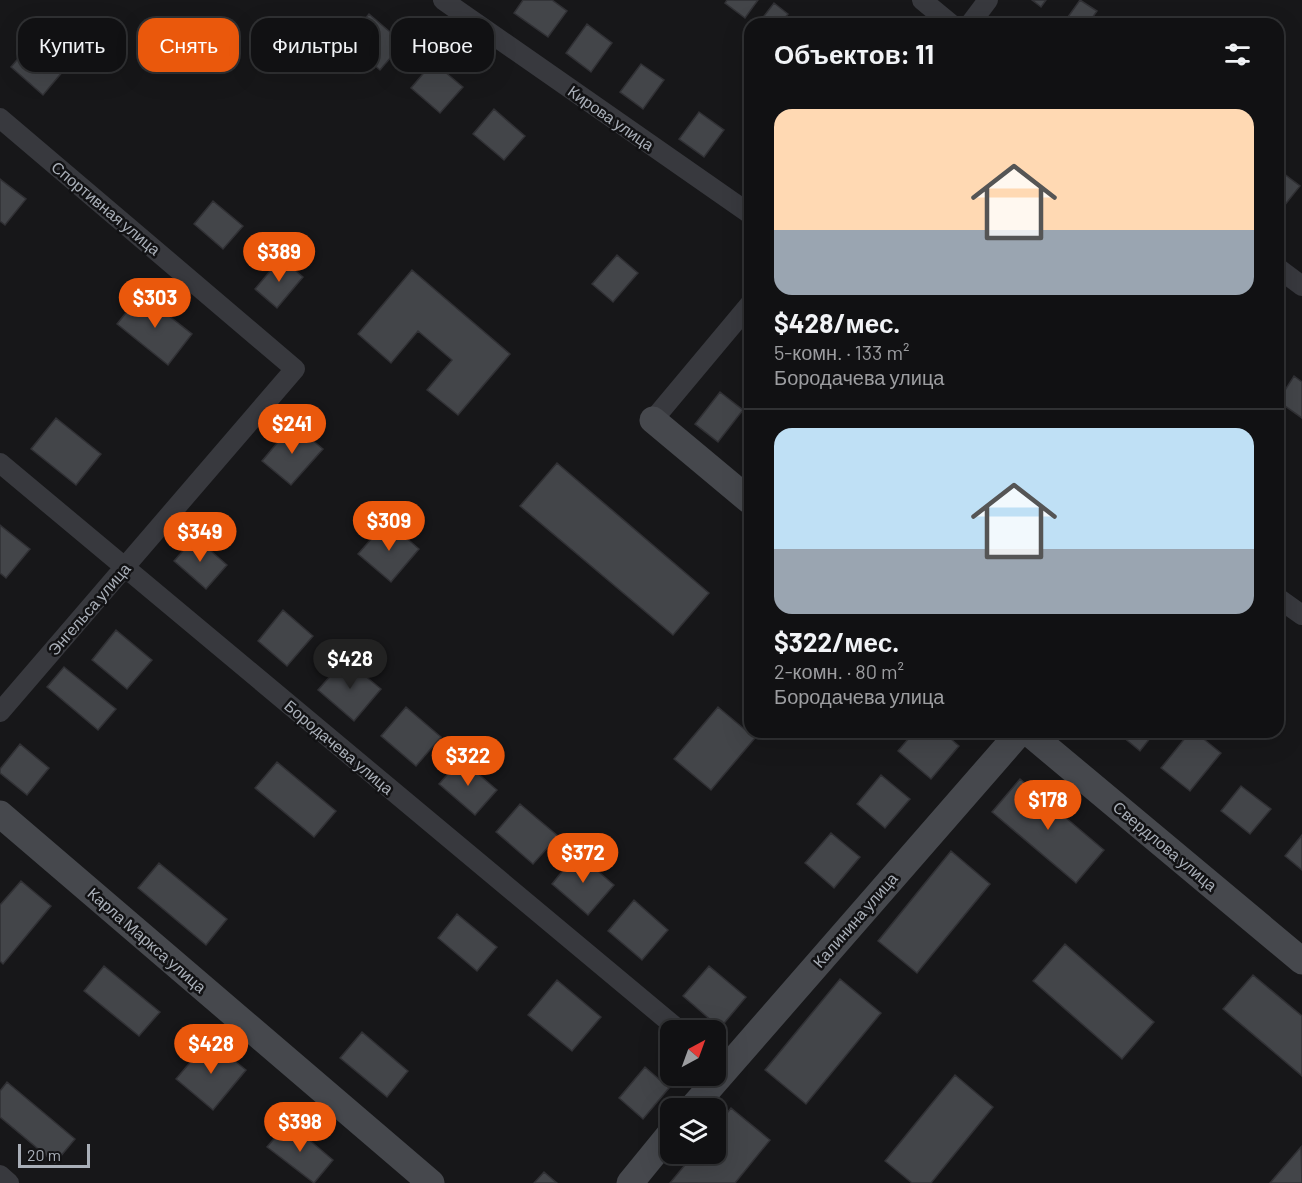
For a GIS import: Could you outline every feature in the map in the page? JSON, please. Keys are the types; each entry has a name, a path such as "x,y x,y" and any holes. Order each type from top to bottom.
{"street":[{"name":"Кирова улица","path":"443,0 744,210"},
{"path":"922,0 944,18"},
{"path":"974,18 988,0"},
{"name":"Спортивная улица","path":"0,118 294,369"},
{"path":"1284,272 1302,286"},
{"path":"744,311 653,420 744,496"},
{"name":"Энгельса улица","path":"0,712 294,369"},
{"name":"Бородачева улица","path":"0,463 667,1020"},
{"path":"1284,602 1302,615"},
{"name":"Калинина улица","path":"726,1058 1015,738"},
{"name":"Свердлова улица","path":"1035,738 1302,961"},
{"name":"Карла Маркса улица","path":"0,814 431,1183"},
{"path":"630,1183 660,1146"},
{"path":"0,1175 9,1183"}],"building":[{"path":"523,0 552,0 567,11 548,37 514,13"},
{"path":"727,0 758,0 745,18 725,3"},
{"path":"1032,0 1046,0 1041,7"},
{"path":"1080,0 1097,11 1092,18 1067,18"},
{"path":"774,3 788,14 785,18 763,18"},
{"path":"379,23 391,33 391,57 380,70"},
{"path":"587,24 612,43 591,72 566,53"},
{"path":"18,59 18,72 62,72 43,95 11,67"},
{"path":"641,64 664,80 643,109 620,92"},
{"path":"425,72 445,72 463,87 440,113 411,88"},
{"path":"494,109 525,136 504,160 473,134"},
{"path":"699,112 724,130 704,157 679,139"},
{"path":"1284,174 1300,186 1284,206"},
{"path":"0,179 26,199 5,225 0,221"},
{"path":"213,201 243,226 223,249 194,224"},
{"path":"617,255 638,273 613,302 592,284"},
{"path":"281,258 303,277 277,308 255,289"},
{"path":"412,270 510,354 458,415 427,390 452,360 418,331 391,363 358,334"},
{"path":"141,294 192,334 168,365 117,324"},
{"path":"1294,376 1302,382 1302,418 1284,405 1284,392"},
{"path":"720,392 743,410 718,442 695,424"},
{"path":"56,418 101,454 76,485 31,449"},
{"path":"293,424 323,449 291,485 262,461"},
{"path":"557,463 709,593 673,635 520,506"},
{"path":"387,521 419,549 391,582 358,554"},
{"path":"0,525 30,549 6,578 0,573"},
{"path":"195,537 227,565 206,589 174,561"},
{"path":"283,610 313,636 287,666 258,641"},
{"path":"116,630 152,660 127,689 92,660"},
{"path":"345,659 381,689 354,721 318,690"},
{"path":"64,667 116,709 98,730 47,687"},
{"path":"406,707 441,737 416,766 381,736"},
{"path":"718,707 744,729 744,738 755,738 711,790 674,759"},
{"path":"909,738 950,738 959,746 931,779 898,751"},
{"path":"1124,738 1150,738 1140,751"},
{"path":"1185,738 1202,738 1221,753 1190,791 1161,768"},
{"path":"20,744 49,768 27,795 0,773 0,769"},
{"path":"461,759 497,790 475,815 439,784"},
{"path":"277,762 336,811 314,837 255,788"},
{"path":"881,775 910,799 885,828 857,804"},
{"path":"1020,779 1104,850 1076,883 992,812"},
{"path":"1241,786 1271,809 1250,834 1221,811"},
{"path":"520,804 558,836 533,864 496,832"},
{"path":"831,833 860,857 834,888 805,863"},
{"path":"1302,835 1302,870 1285,856"},
{"path":"951,851 990,884 917,973 878,941"},
{"path":"577,853 614,885 588,915 552,884"},
{"path":"159,863 227,919 206,945 138,888"},
{"path":"21,881 51,906 3,964 0,961 0,905"},
{"path":"634,900 668,930 642,960 608,931"},
{"path":"457,914 497,947 477,971 438,938"},
{"path":"1065,944 1154,1022 1122,1059 1033,981"},
{"path":"104,966 160,1012 139,1036 84,991"},
{"path":"709,966 746,997 726,1021 711,1020 683,996"},
{"path":"1253,975 1302,1016 1302,1076 1223,1009"},
{"path":"840,979 881,1013 806,1104 765,1070"},
{"path":"557,980 601,1017 572,1051 528,1015"},
{"path":"362,1032 408,1071 387,1097 340,1058"},
{"path":"209,1040 246,1070 213,1110 176,1079"},
{"path":"645,1067 660,1080 660,1086 669,1088 643,1119 619,1098"},
{"path":"955,1075 993,1107 931,1183 912,1183 885,1161"},
{"path":"7,1082 75,1139 55,1163 0,1117 0,1091"},
{"path":"731,1108 770,1140 735,1183 670,1183 686,1164 726,1164 726,1114"},
{"path":"288,1122 333,1160 314,1183 267,1147"},
{"path":"1301,1147 1302,1183 1270,1183"},
{"path":"544,1172 557,1183 534,1183"}]}
